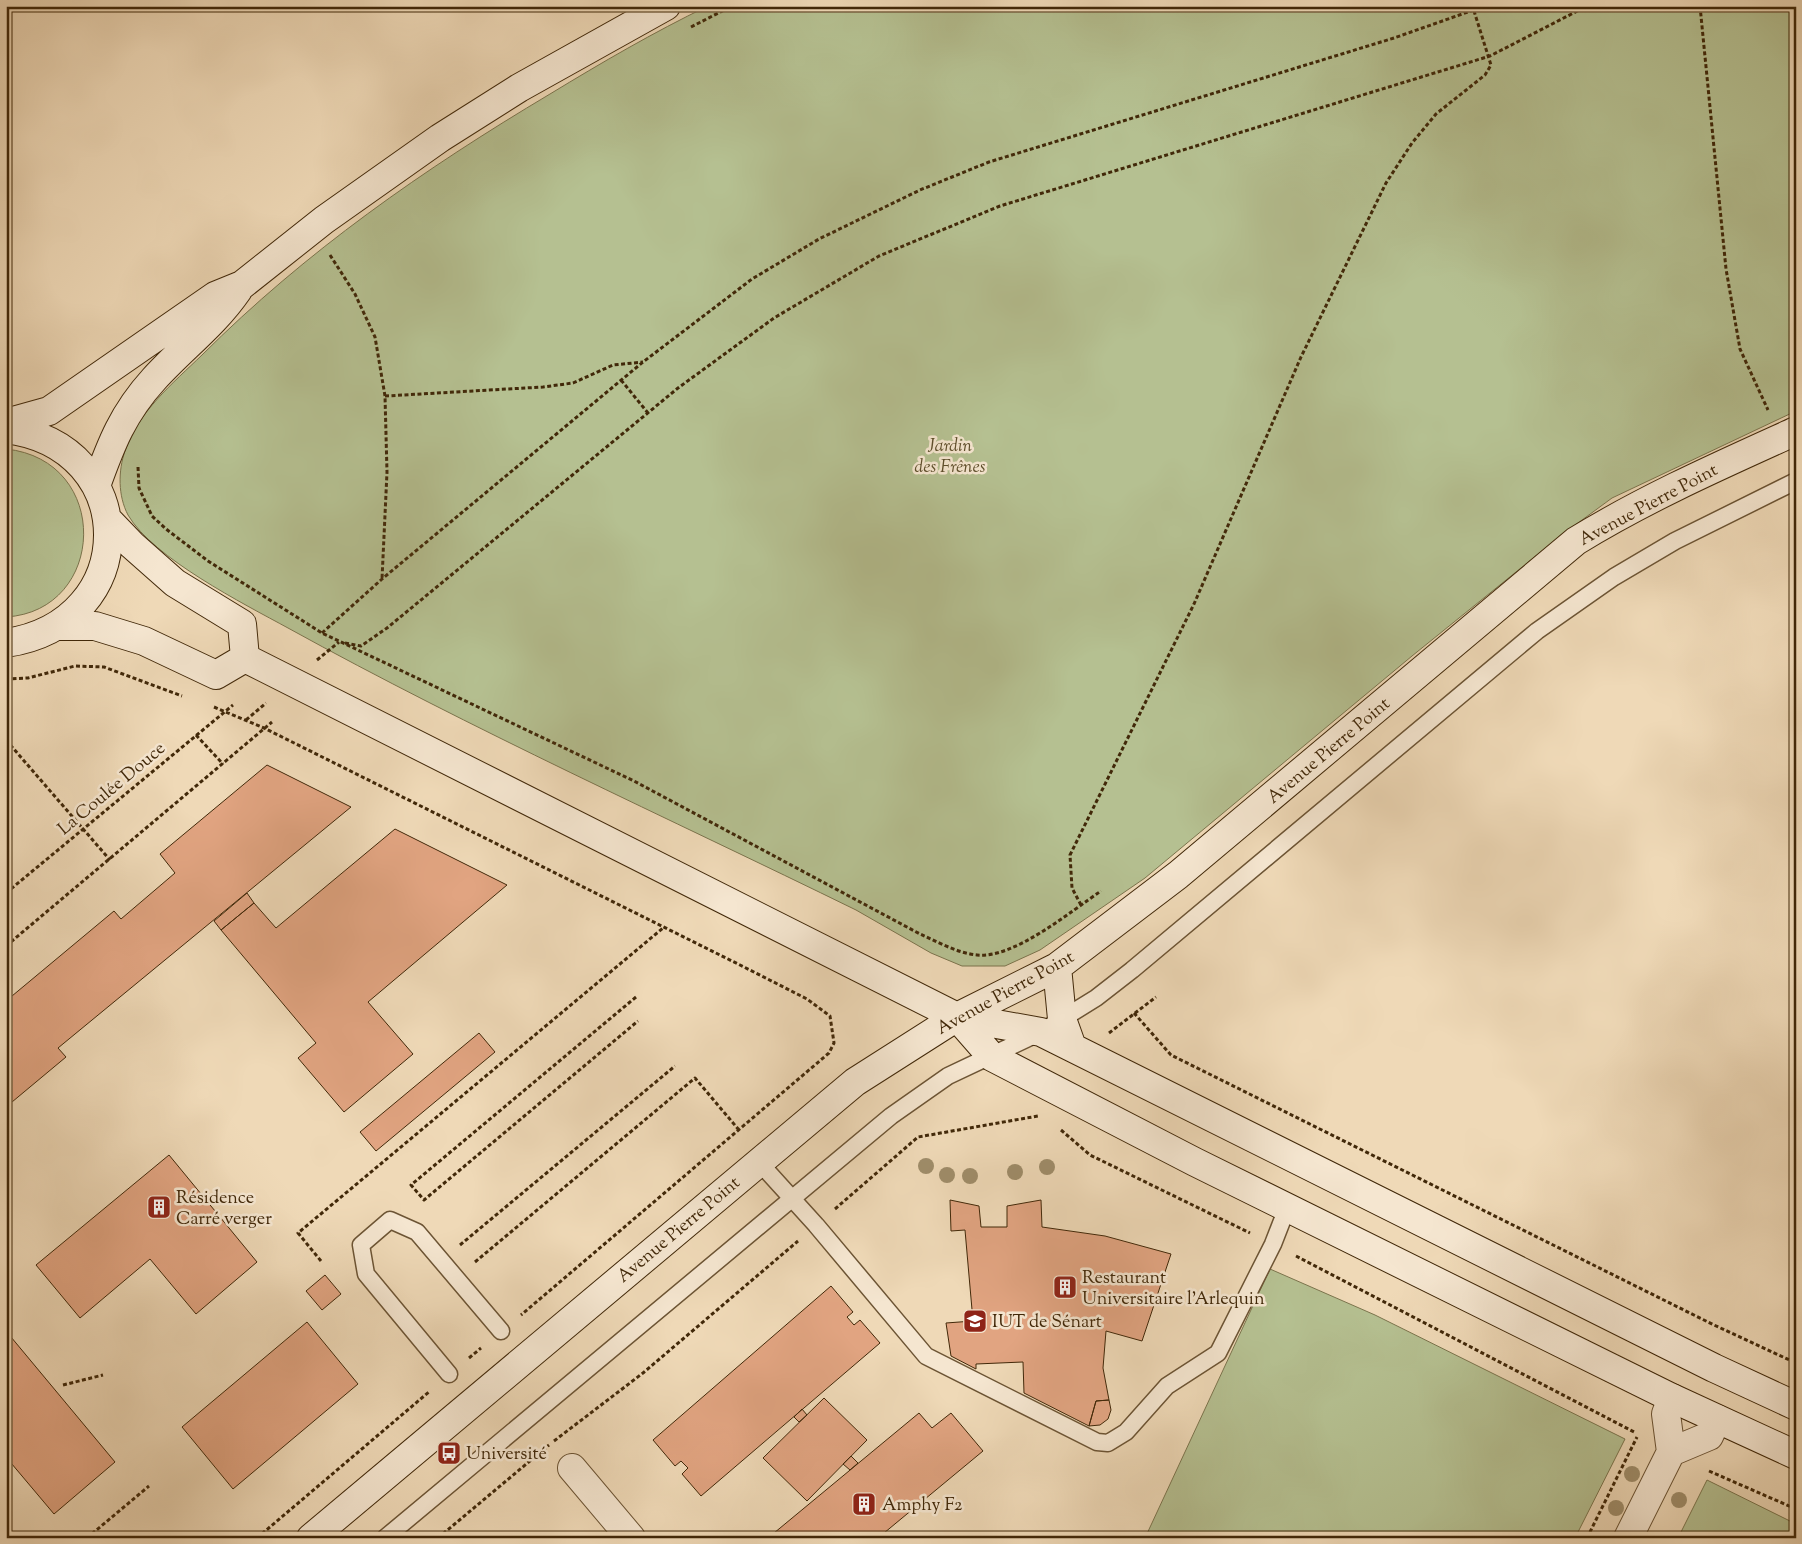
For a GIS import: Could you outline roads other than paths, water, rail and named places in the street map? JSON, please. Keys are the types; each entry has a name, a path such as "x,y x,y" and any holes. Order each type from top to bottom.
{"street":[{"path":"6,423 49,411 215,296 242,285 324,220 440,138 518,88 666,6"},
{"path":"96,486 120,426 154,380 222,314 242,285"},
{"path":"6,429 26,431 48,439 67,451 84,467 96,486 107,519 108,544 103,569 92,591 78,611 58,626 30,639 6,643"},
{"name":"Avenue Pierre Point","path":"311,1538 855,1082 957,1017 1057,967 1178,875 1576,541 1612,519 1667,490 1796,430"},
{"path":"107,519 132,545 175,583 242,624 245,658"},
{"path":"58,626 95,626 144,642 216,675 245,658"},
{"path":"245,658 957,1017 992,1057 1287,1208 1672,1398 1796,1455"},
{"path":"1052,1025 1057,967"},
{"path":"957,1017 1052,1025 1072,1047 1714,1368 1796,1406"},
{"path":"1628,1538 1668,1457 1666,1414 1672,1398"},
{"path":"1668,1457 1709,1436 1717,1419"},
{"path":"572,1468 631,1538"}],"lane":[{"path":"385,1538 891,1116 948,1076 992,1057 1052,1025 1096,998 1132,970 1537,631 1614,577 1652,555 1796,481"},
{"path":"759,1162 816,1225 926,1356 1097,1442 1108,1443 1126,1432 1167,1386 1218,1353 1272,1244 1287,1208"},
{"path":"449,1374 366,1274 361,1245 390,1220 417,1232 501,1332"}],"place":[{"name":"Résidence Carré verger","path":"159,1207"},
{"name":"Restaurant Universitaire l'Arlequin","path":"1065,1287"},
{"name":"IUT de Sénart","path":"975,1321"},
{"name":"Université","path":"449,1453"},
{"name":"Amphy F2","path":"864,1504"}],"park label":[{"name":"Jardin des Frênes","path":"950,455"}]}
